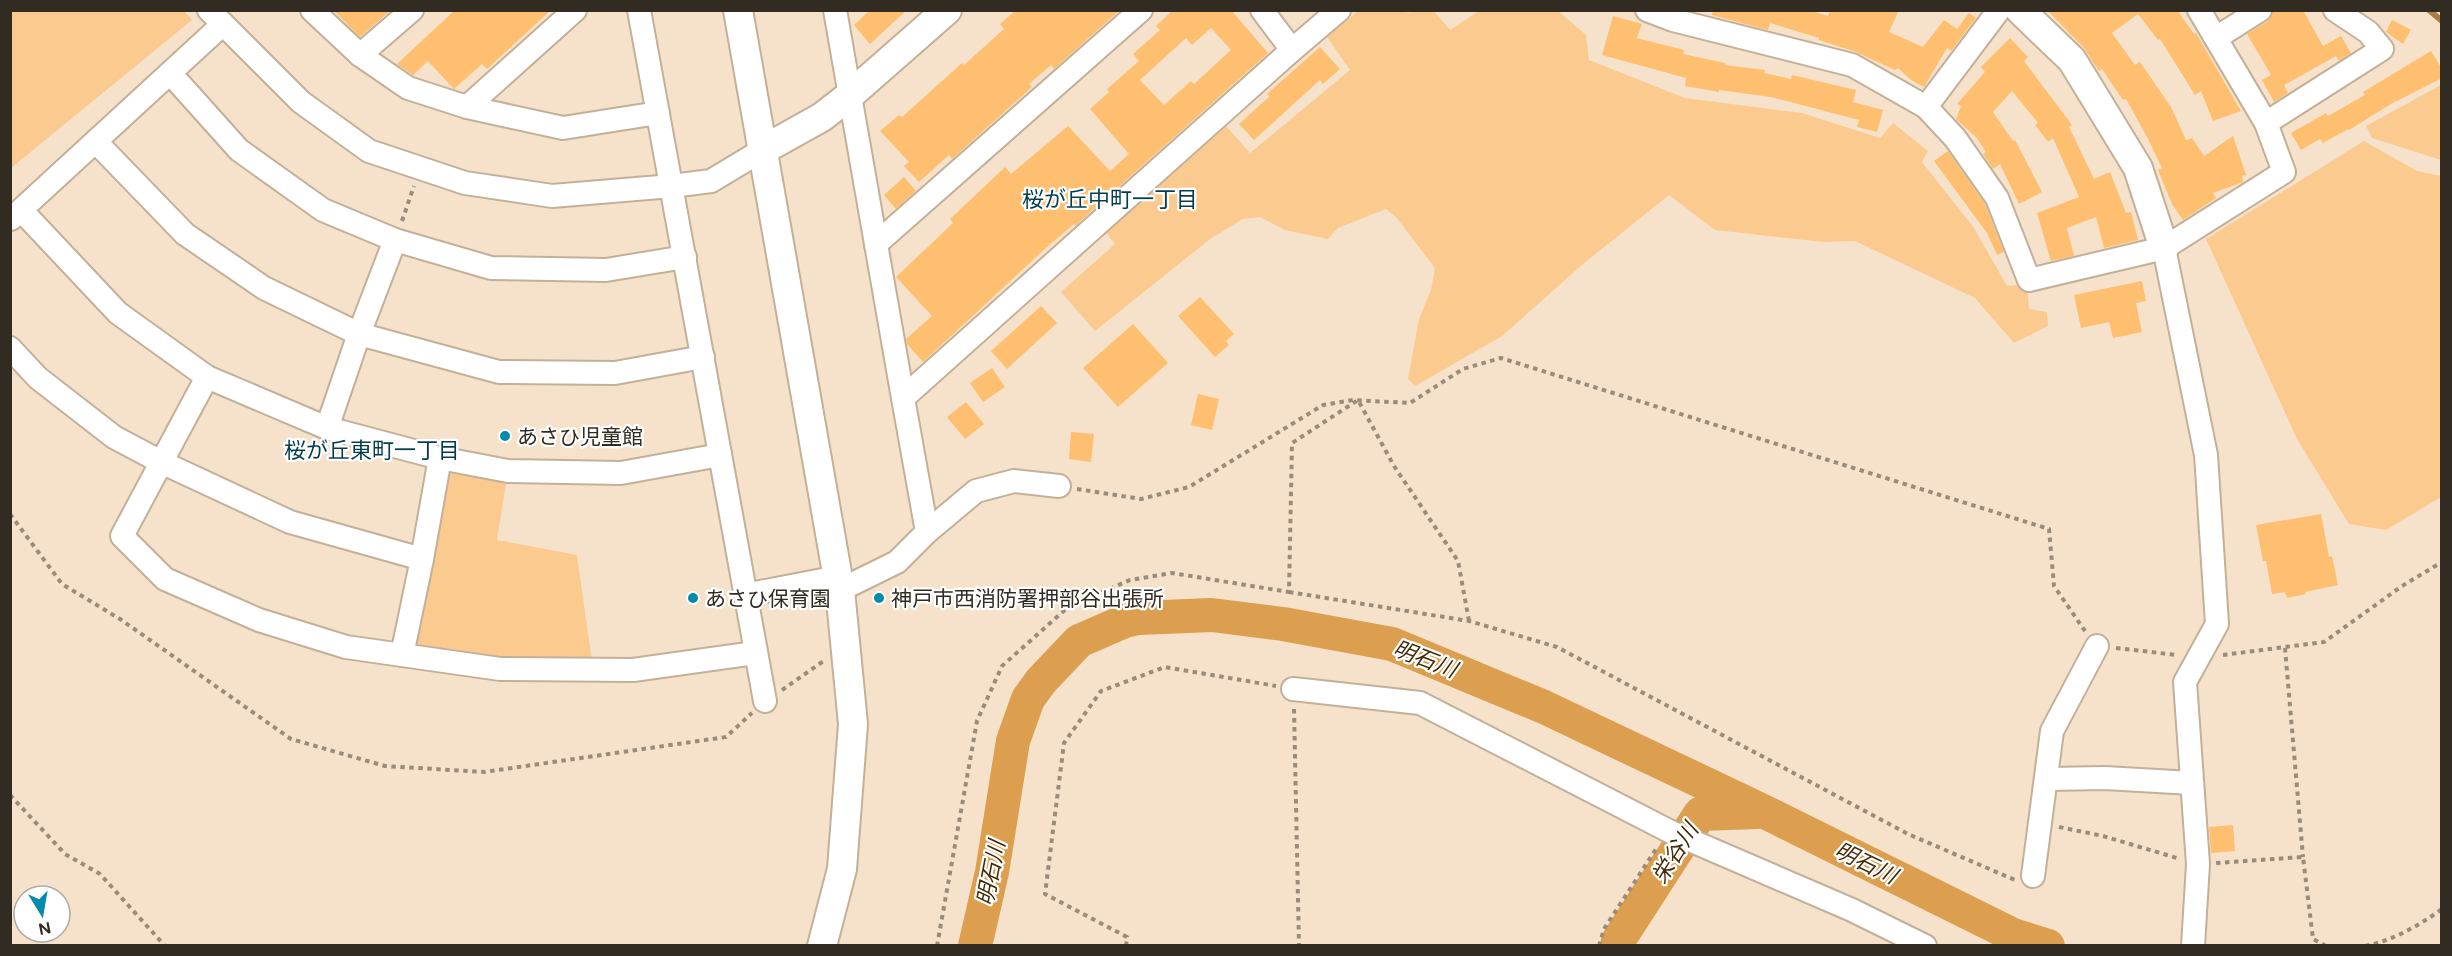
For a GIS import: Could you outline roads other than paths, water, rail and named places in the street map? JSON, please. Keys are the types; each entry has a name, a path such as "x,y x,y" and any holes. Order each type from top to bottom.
{"street":[{"path":"312,10 360,55 408,88 467,107 562,128 658,113"},
{"path":"360,55 412,10"},
{"path":"467,107 575,10"},
{"path":"639,10 765,702"},
{"path":"738,10 839,584 848,650 853,724 842,869 822,945"},
{"path":"835,10 927,532"},
{"path":"720,454 621,473 508,471 440,458 327,428 207,377 118,313 16,215 170,73 216,18 301,102 369,151 465,183 552,196 711,181 822,117 947,10"},
{"path":"876,244 1142,10"},
{"path":"1262,10 1292,50"},
{"path":"903,398 1339,10"},
{"path":"1647,10 1673,20 1852,65 1926,107 1955,138 1997,198 2029,280 2164,248 2284,172 2266,123 2199,10"},
{"path":"1926,107 2000,10"},
{"path":"2020,10 2072,60 2138,168 2164,248 2206,455 2217,624 2185,682 2198,864 2193,945"},
{"path":"2216,38 2259,10"},
{"path":"2266,123 2382,50 2368,32 2335,10"},
{"path":"170,73 239,150 323,210 395,240 491,268 606,270 685,257"},
{"path":"96,142 185,234 264,288 359,334 499,372 615,373 703,357"},
{"path":"327,428 359,334 395,240"},
{"path":"10,348 38,378 106,431 161,462 290,522 422,559"},
{"path":"207,377 122,536 165,579 259,620 346,647 500,669 633,670 756,653"},
{"path":"402,655 440,458"},
{"path":"745,595 839,584 897,562 927,532 976,492 1014,481 1059,486"},
{"path":"2033,876 2052,731 2097,646"},
{"path":"1293,689 1420,703 1668,830 1852,910 1925,945"},
{"path":"2047,778 2105,778 2192,783"}],"waterway":[{"path":"2429,10 2442,21"},
{"name":"明石川","path":"975,946 992,872 1013,741 1028,699 1041,681 1079,641 1125,621 1138,618 1212,615 1283,624 1392,644 1544,707 1763,811 2013,935 2048,946"},
{"name":"栄谷川","path":"1617,946 1618,941 1700,814 1757,812"}],"place":[{"name":"あさひ児童館","path":"505,436"},
{"name":"あさひ保育園","path":"693,598"},
{"name":"神戸市西消防署押部谷出張所","path":"879,598"}],"district":[{"name":"桜が丘中町一丁目","path":"1110,199"},
{"name":"桜が丘東町一丁目","path":"372,450"}]}
